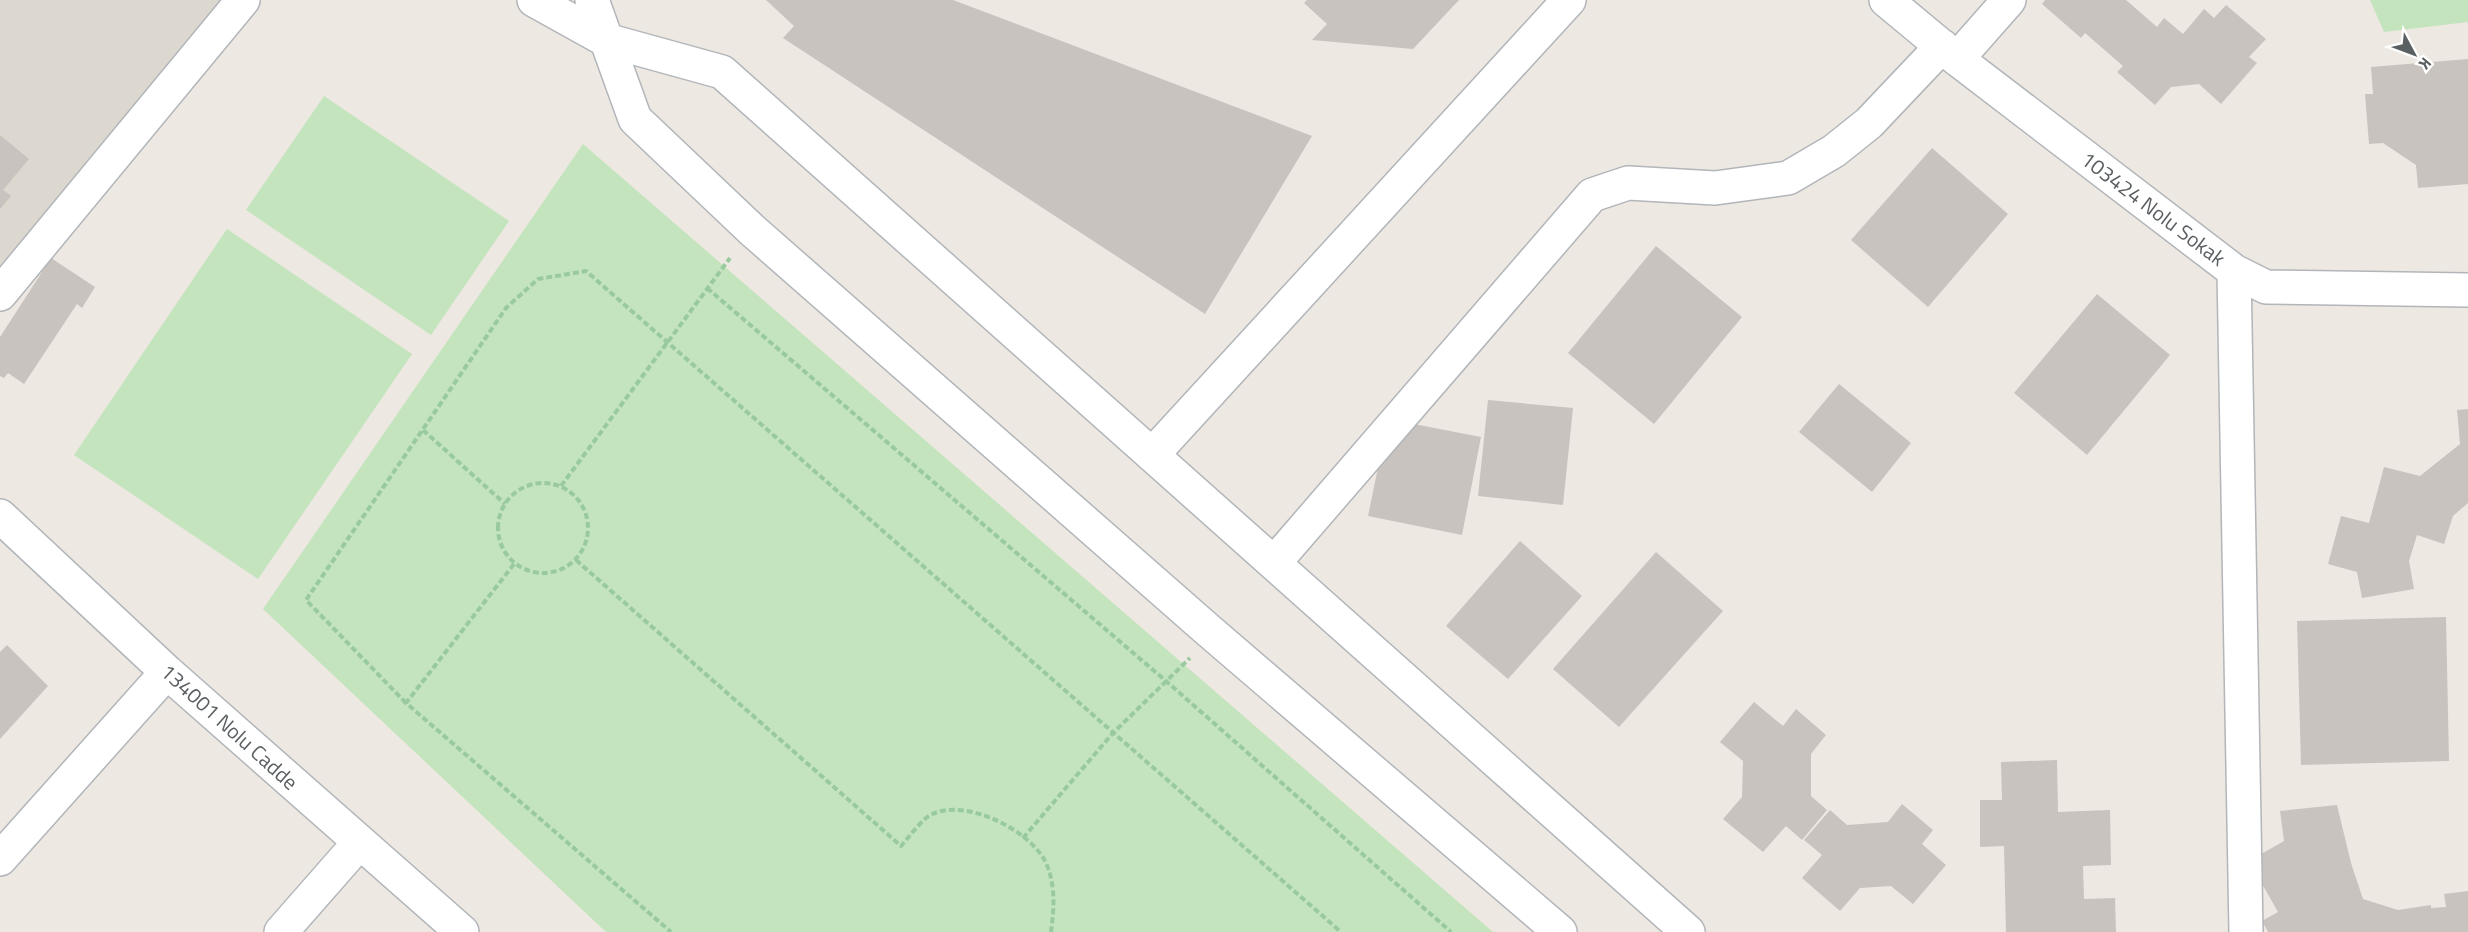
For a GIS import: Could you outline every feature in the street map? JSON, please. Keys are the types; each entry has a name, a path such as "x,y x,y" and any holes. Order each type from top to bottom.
{"street":[{"path":"0,294 243,0"},
{"path":"534,0 606,40 722,72 1688,932"},
{"path":"592,0 635,119 752,230 1208,630 1560,932"},
{"path":"1152,455 1569,0"},
{"name":"103424 Nolu Sokak","path":"1886,0 1950,53 2234,271 2266,287 2468,290"},
{"path":"1274,563 1592,195 1628,183 1715,188 1788,178 1834,152 2009,0"},
{"path":"2234,271 2246,932"},
{"name":"134001 Nolu Cadde","path":"0,516 167,672 462,932"},
{"path":"0,859 167,672"},
{"path":"281,932 359,843"}],"path":[{"path":"561,486 752,230"},
{"path":"671,932 406,703 306,600 506,308 538,279 586,271 1341,932"},
{"path":"707,288 1166,681 1451,932"},
{"path":"423,430 505,504"},
{"path":"540,483 561,486 579,499 588,519 587,541 576,560 556,572 534,573 514,564 501,546 498,525 505,504 520,489 540,483"},
{"path":"576,560 901,846 927,817 947,811 978,813 1001,821 1023,838 1045,862 1055,899 1051,932"},
{"path":"406,703 514,564"},
{"path":"1023,838 1113,733 1206,642 1208,630"}],"shaded area":[{"path":"0,0 238,0 0,284"}],"green space":[{"path":"2370,0 2468,0 2468,22 2384,32"},
{"path":"324,96 509,221 431,335 246,210"},
{"path":"583,144 1493,932 606,932 263,609"},
{"path":"227,229 412,354 258,579 74,455"}],"building":[{"path":"766,0 953,0 1312,136 1205,314 783,38 794,26"},
{"path":"1307,0 1459,0 1413,49 1312,40 1327,24 1304,3"},
{"path":"2045,0 2126,0 2157,27 2164,18 2183,34 2204,9 2214,18 2226,5 2266,39 2249,57 2257,63 2221,104 2199,84 2171,87 2155,105 2117,72 2123,66 2085,33 2081,38 2042,4"},
{"path":"2468,59 2468,184 2418,188 2416,165 2383,143 2369,144 2365,94 2373,94 2371,67"},
{"path":"0,135 29,159 3,190 11,196 0,209"},
{"path":"1932,148 2008,214 1928,307 1851,240"},
{"path":"1656,246 1742,317 1654,424 1568,353"},
{"path":"51,258 95,287 82,308 77,304 24,384 8,373 4,378 0,376 0,337"},
{"path":"2097,294 2170,355 2087,455 2014,393"},
{"path":"1839,384 1911,443 1872,492 1799,432"},
{"path":"1488,400 1573,408 1563,505 1478,496"},
{"path":"2468,409 2468,503 2453,516 2444,544 2417,535 2409,561 2414,589 2362,598 2357,572 2328,564 2341,516 2369,523 2384,467 2420,476 2460,444 2457,410"},
{"path":"1388,419 1481,437 1462,535 1368,516"},
{"path":"1520,541 1582,596 1508,679 1446,626"},
{"path":"1656,552 1723,611 1619,727 1553,669"},
{"path":"2446,617 2449,761 2301,765 2297,621"},
{"path":"7,645 48,686 0,739 0,652"},
{"path":"1754,702 1783,726 1796,709 1826,735 1811,754 1811,796 1827,810 1802,840 1786,826 1763,852 1723,819 1742,797 1743,761 1720,742"},
{"path":"2057,760 2058,812 2110,810 2111,865 2083,866 2084,899 2115,898 2116,932 2006,932 2004,846 1980,847 1980,800 2002,800 2001,762"},
{"path":"1902,804 1933,830 1922,844 1946,865 1913,904 1891,886 1860,888 1840,911 1802,878 1822,855 1804,840 1830,810 1847,825 1888,822"},
{"path":"2337,805 2351,863 2363,899 2398,910 2431,905 2431,908 2446,907 2444,894 2468,891 2468,932 2268,932 2262,921 2278,912 2249,861 2284,841 2280,811"}]}
